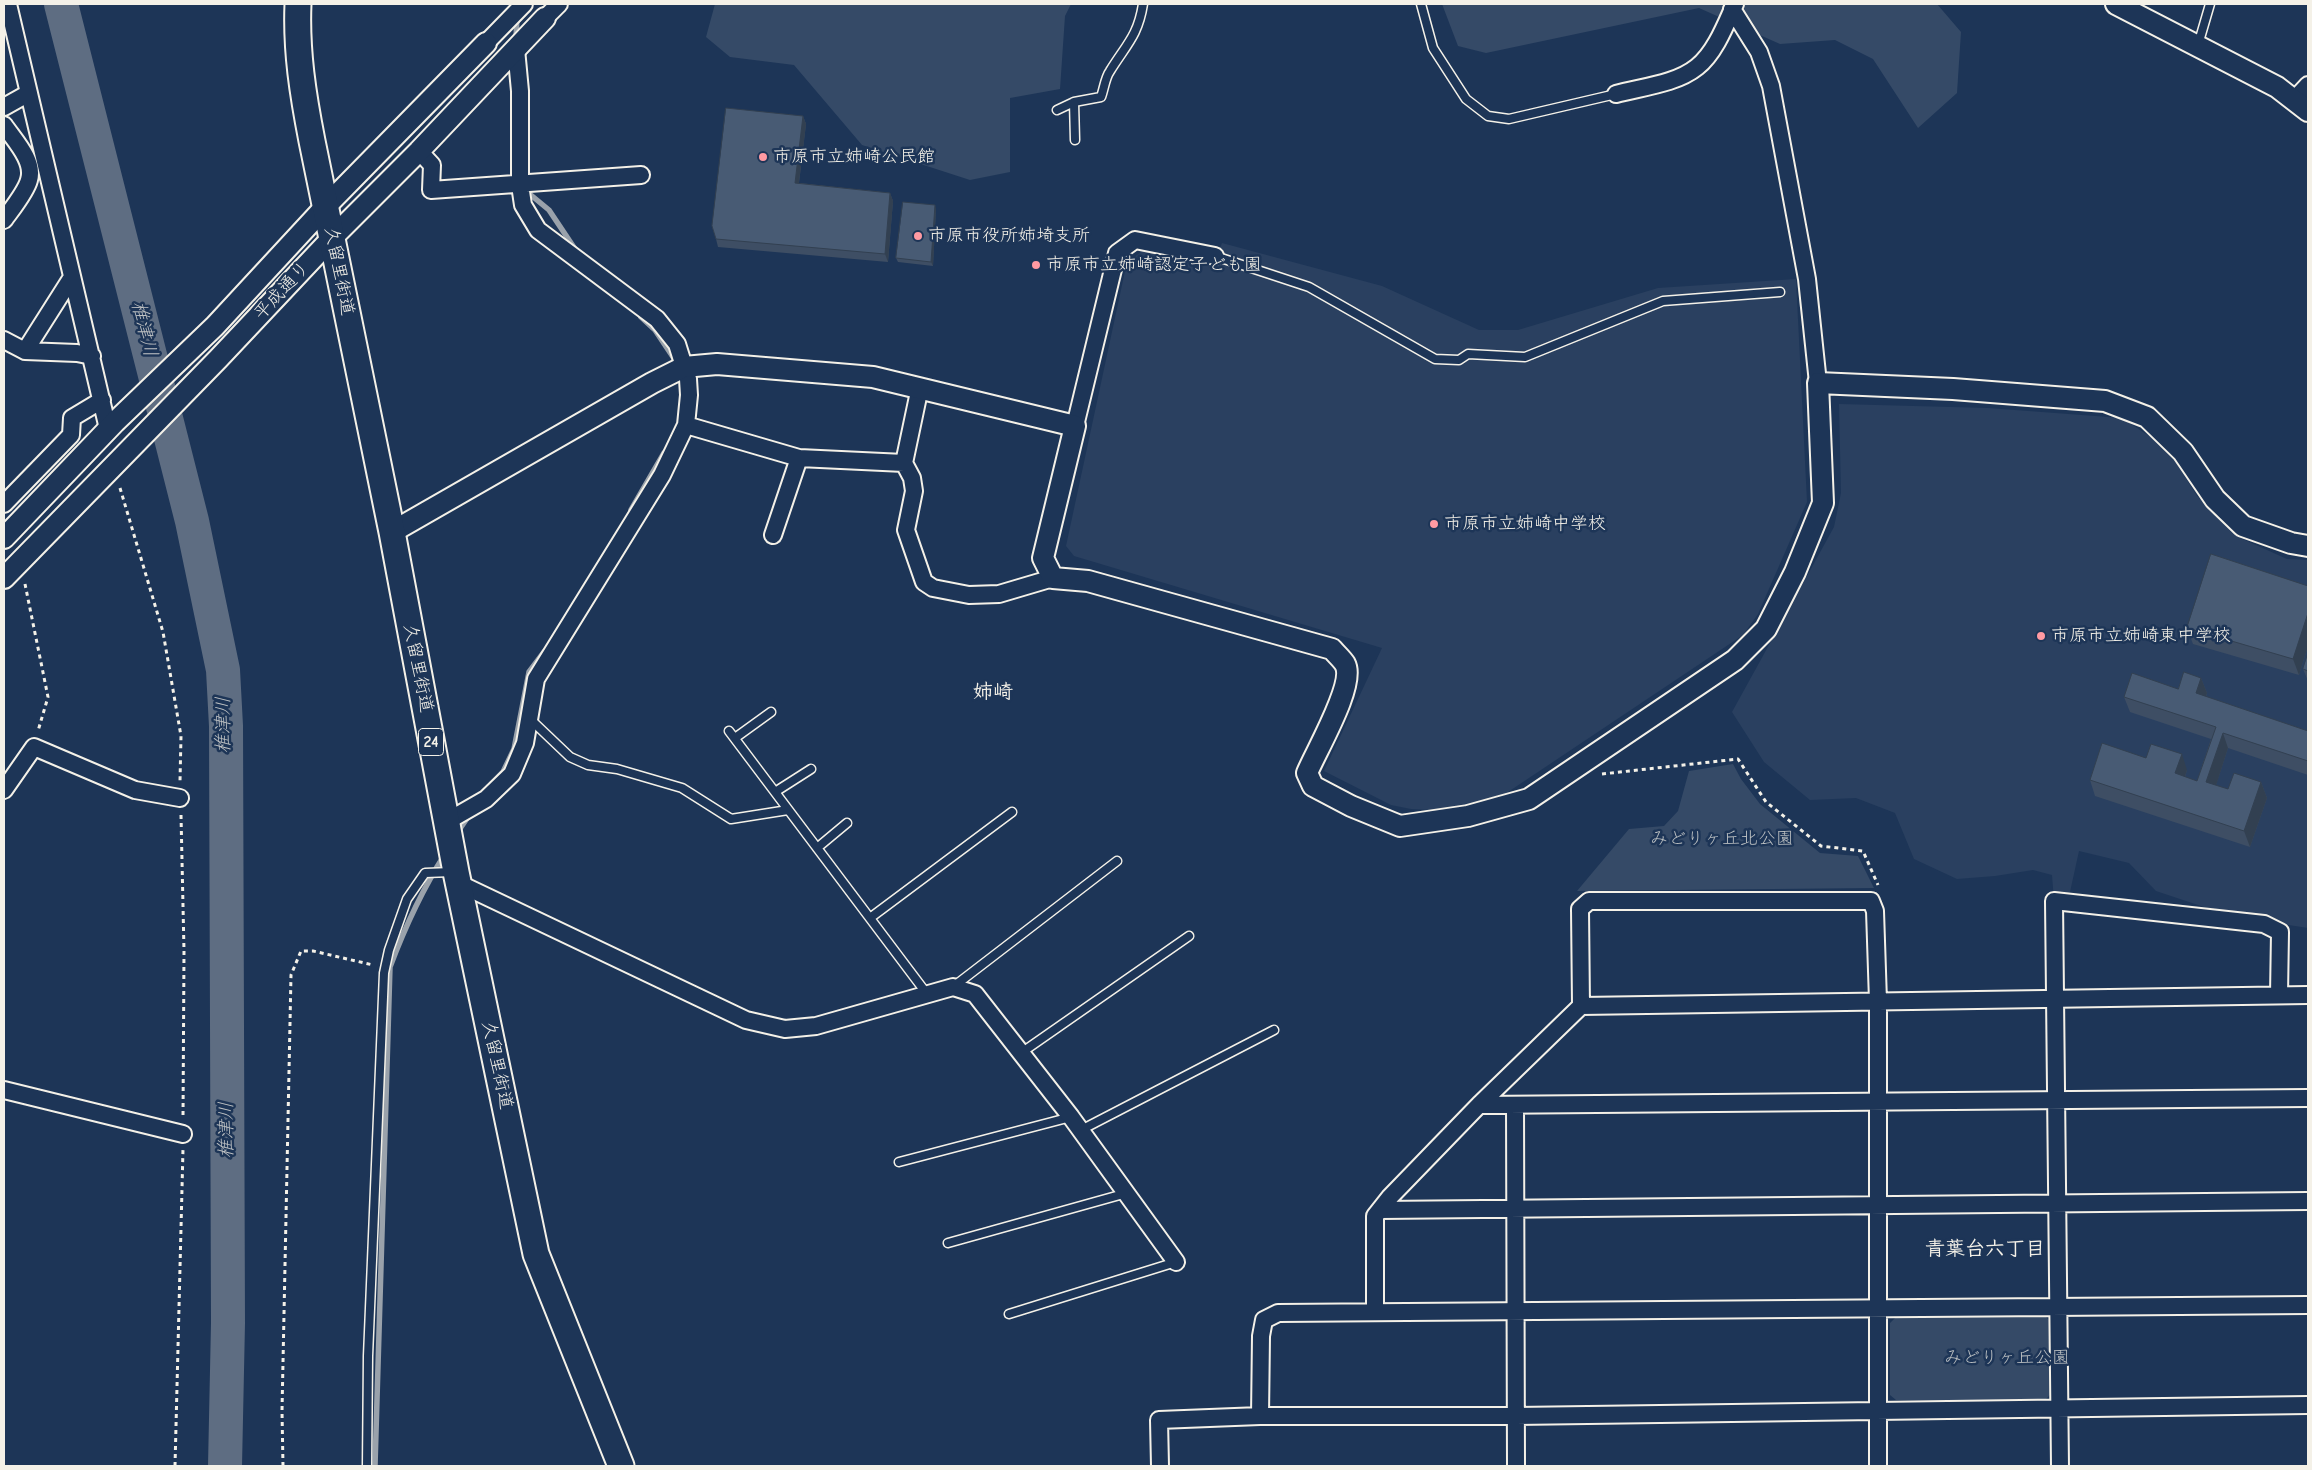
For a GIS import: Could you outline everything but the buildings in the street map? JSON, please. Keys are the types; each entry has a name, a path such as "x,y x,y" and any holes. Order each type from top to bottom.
{"main road":[{"name":"久留里街道","path":"298,4 297,34 300,78 392,532 446,822 454,876 536,1254 622,1466"}],"street":[{"path":"8,4 102,400 111,426"},
{"name":"平成通り","path":"4,538 111,426 215,326 326,206 524,4"},
{"name":"平成通り","path":"4,578 218,359 332,238 419,151 559,4"},
{"path":"2116,4 2277,87 2301,105 2308,85"},
{"path":"1616,94 1676,78 1698,67 1711,50 1733,6"},
{"path":"920,387 904,463 912,478 914,491 906,530 924,582 933,588 969,595 999,594 1053,578 1088,581 1332,649 1346,665 1347,680 1339,705 1307,773 1312,786 1351,806 1400,826 1468,816 1529,799 1735,660 1766,630 1795,572 1823,504 1818,383 1807,279 1771,86 1759,52 1733,6"},
{"path":"446,822 486,799 512,774 525,743 536,679 662,474 686,425 689,395 677,344 657,319 538,230 524,205 520,185 520,91 516,49"},
{"path":"4,107 29,93"},
{"path":"4,125 22,152 30,171 29,181 4,220"},
{"path":"419,151 432,165 431,190 642,175"},
{"path":"1053,578 1043,558 1116,253 1135,240 1215,256"},
{"path":"25,351 72,277"},
{"path":"4,340 25,351 77,353 92,356"},
{"path":"392,532 652,383 684,368 717,364 752,365 873,377 1075,426"},
{"path":"1818,383 1953,389 2105,401 2147,417 2182,452 2215,499 2243,526 2291,544 2308,546"},
{"path":"4,504 71,435 72,418 102,400"},
{"path":"686,425 799,458 904,463"},
{"path":"773,535 799,458"},
{"path":"4,790 34,747 136,790 180,798"},
{"path":"454,876 746,1020 765,1025 785,1029 816,1026 953,987 975,994 1081,1130 1176,1262"},
{"path":"1581,1006 1580,909 1589,901 1871,901 1875,911 1878,1001 1878,1466"},
{"path":"2060,1466 2054,901 2264,924 2280,932 2279,995"},
{"path":"1375,1311 1375,1216 1479,1105 1581,1006 2308,995"},
{"path":"4,1090 183,1134"},
{"path":"1479,1105 2308,1098"},
{"path":"1515,1105 1516,1466"},
{"path":"1380,1210 2308,1201"},
{"path":"1260,1416 1261,1336 1264,1320 1278,1313 2308,1305"},
{"path":"1160,1466 1158,1420 1260,1416 1516,1416 2308,1405"}],"lane":[{"path":"1057,110 1074,102 1101,97 1109,72 1122,55 1140,23 1143,4"},
{"path":"1421,4 1433,48 1466,100 1488,116 1509,119 1616,94"},
{"path":"2198,47 2210,4"},
{"path":"1074,102 1075,140"},
{"path":"1215,256 1310,287 1435,359 1459,360 1468,354 1525,357 1663,301 1780,292"},
{"path":"735,738 771,712"},
{"path":"529,718 570,757 588,765 617,769 682,788 731,819 788,810"},
{"path":"729,730 927,994"},
{"path":"775,792 811,769"},
{"path":"870,918 1012,812"},
{"path":"817,848 847,822"},
{"path":"953,987 1117,861"},
{"path":"366,1466 374,1193 385,968 389,950 407,899 424,873 454,876"},
{"path":"1022,1053 1189,936"},
{"path":"1081,1130 1274,1030"},
{"path":"899,1162 1071,1117"},
{"path":"948,1243 1126,1194"},
{"path":"1009,1314 1176,1262"}],"path":[{"path":"118,460 163,632 181,736 180,798 184,951 183,1134 175,1466"},
{"path":"20,561 48,697 34,747"},
{"path":"1601,774 1738,759 1766,802 1821,846 1863,851 1879,887 1871,901"},
{"path":"283,1466 282,1402 291,975 301,951 313,951 385,968"}],"shaded area":[{"name":"市原市立姉崎中学校","path":"1222,243 1382,286 1479,330 1518,330 1658,288 1796,279 1807,502 1758,614 1743,635 1505,794 1431,810 1411,809 1391,805 1324,771 1382,648 1074,556 1066,546 1127,262 1144,250 1201,260 1213,265"},
{"name":"市原市立姉崎東中学校","path":"1839,404 1988,408 2122,418 2167,448 2197,496 2238,537 2287,559 2308,560 2308,928 2230,916 2156,891 2129,863 2079,851 2070,892 2063,901 2054,901 2052,875 2033,870 1957,879 1914,859 1895,813 1856,798 1810,800 1764,762 1732,712 1834,527 1841,493"}],"green space":[{"path":"715,4 1071,4 1065,16 1060,89 1010,98 1010,172 970,180 862,145 794,65 730,57 706,37"},
{"path":"1442,4 1937,4 1961,32 1957,93 1918,128 1873,59 1835,40 1780,44 1699,8 1486,53 1458,46"},
{"name":"みどりヶ丘北公園","path":"1733,764 1741,779 1760,804 1820,853 1858,856 1874,888 1577,891 1629,829 1664,826 1678,811 1689,771"},
{"name":"みどりヶ丘公園","path":"2044,1315 2050,1321 2050,1395 2044,1401 1896,1400 1890,1395 1890,1323 1896,1317"}],"waterway":[{"name":"椎津川","path":"61,4 192,521 223,670 226,726 228,1323 225,1466"},
{"path":"516,39 517,16"},
{"path":"526,191 549,210 577,252"},
{"path":"641,317 655,330 675,360"},
{"path":"631,510 664,453"},
{"path":"483,793 503,772 514,749 529,672 544,652"},
{"path":"457,833 470,814"},
{"path":"375,1466 390,967 414,909 445,854"}],"place":[{"name":"市原市立姉崎公民館","path":"763,157"},
{"name":"市原市役所姉埼支所","path":"918,236"},
{"name":"市原市立姉崎認定子ども園","path":"1036,265"},
{"name":"市原市立姉崎中学校","path":"1434,524"},
{"name":"市原市立姉崎東中学校","path":"2041,636"}],"district":[{"name":"姉崎","path":"993,692"},
{"name":"青葉台六丁目","path":"1985,1249"}]}
